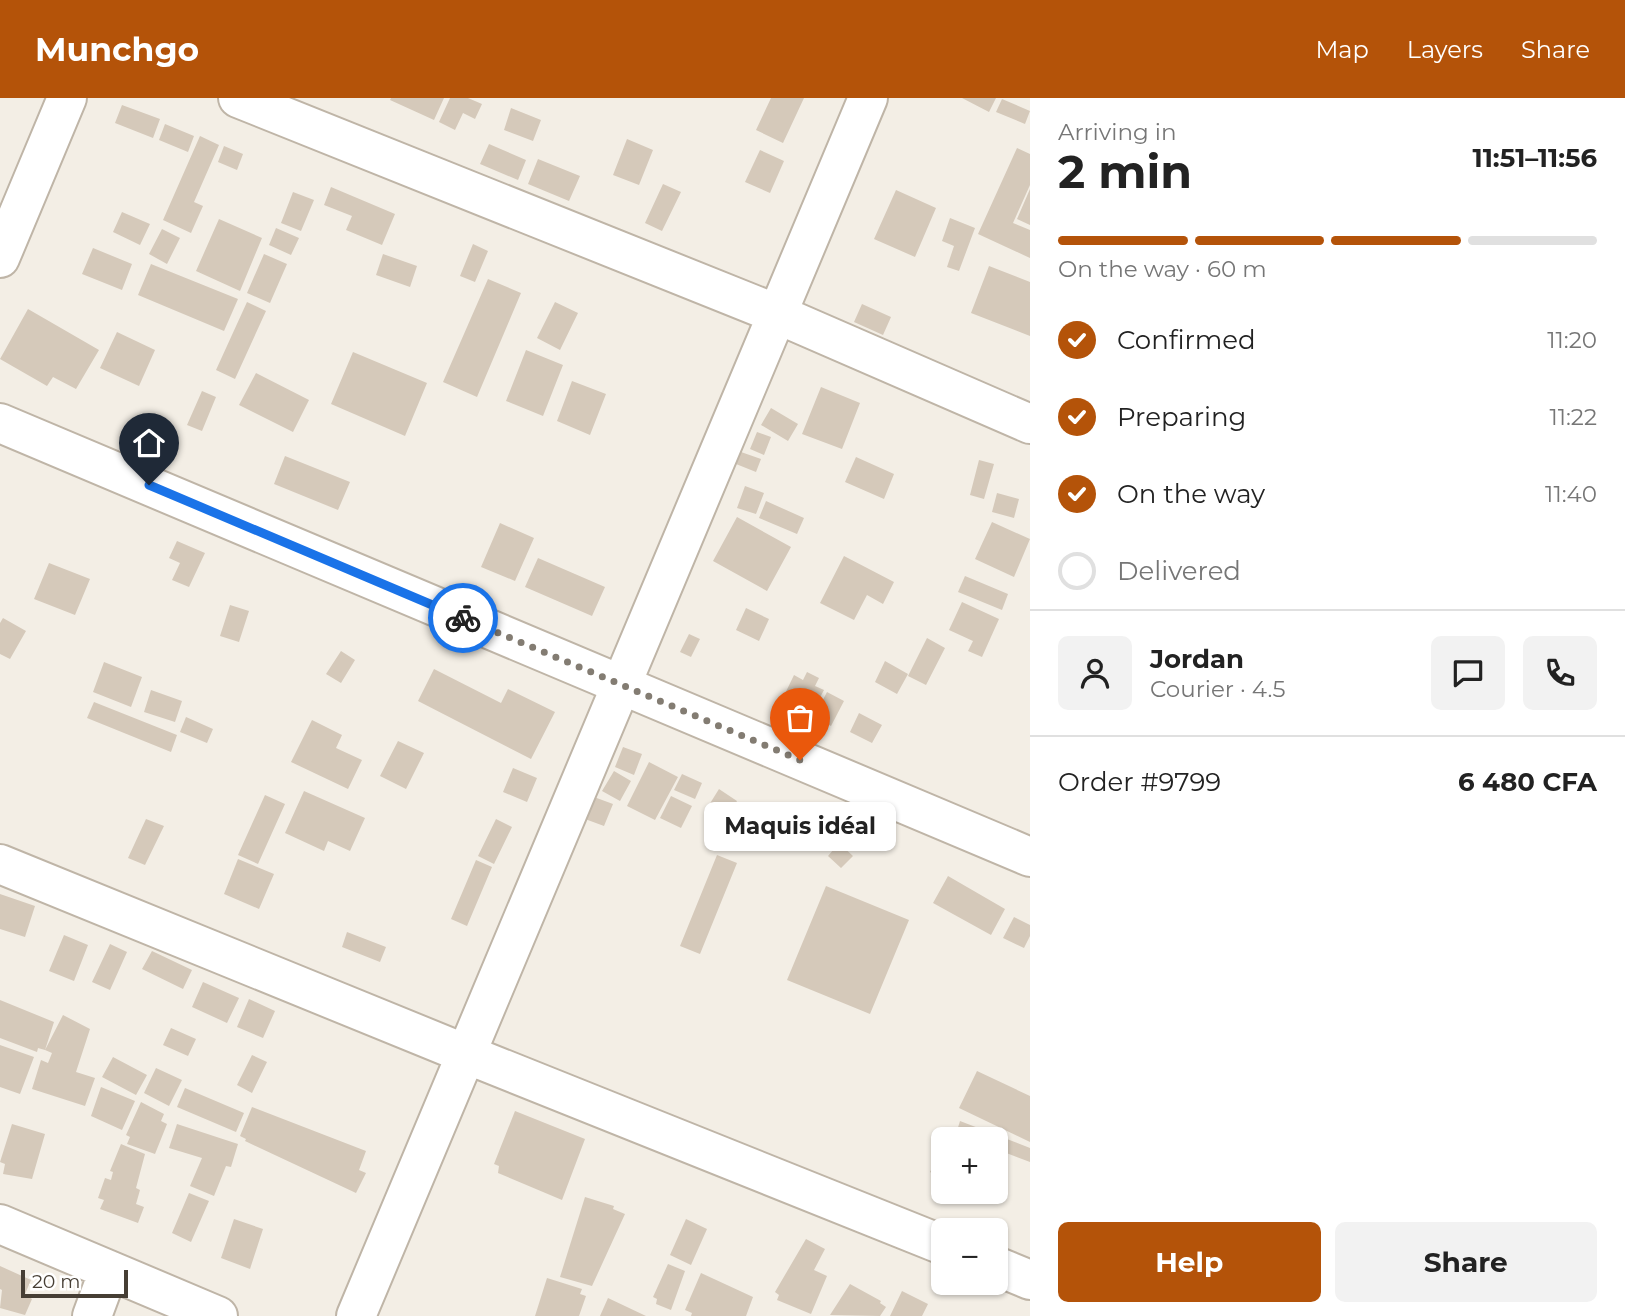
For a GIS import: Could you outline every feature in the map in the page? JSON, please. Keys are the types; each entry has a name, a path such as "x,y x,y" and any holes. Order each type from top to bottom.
{"street":[{"path":"0,258 67,98"},
{"path":"238,98 777,314 1030,424"},
{"path":"356,1316 868,98"},
{"path":"0,423 1030,857"},
{"path":"0,864 931,1240"},
{"path":"0,1224 218,1316"},
{"path":"92,1316 109,1270"},
{"path":"1008,1271 1030,1280"}],"building":[{"path":"444,98 434,120 390,100"},
{"path":"450,98 468,98 482,104 475,119 463,113 455,130 439,122"},
{"path":"771,98 804,98 783,143 756,130"},
{"path":"962,98 996,98 989,112"},
{"path":"1002,99 1030,111 1025,124 996,112"},
{"path":"122,105 160,119 153,138 115,123"},
{"path":"511,108 541,120 533,141 504,130"},
{"path":"165,124 194,136 188,152 159,140"},
{"path":"200,136 219,145 194,202 203,206 191,233 163,220"},
{"path":"627,139 653,150 639,185 613,175"},
{"path":"489,144 526,160 518,180 480,164"},
{"path":"224,146 243,154 237,170 218,162"},
{"path":"1017,148 1030,154 1030,185 1013,223 1030,230 1030,258 978,234"},
{"path":"760,150 784,161 770,193 745,182"},
{"path":"538,159 580,176 569,201 528,184"},
{"path":"663,184 681,192 662,231 645,223"},
{"path":"331,187 395,214 382,245 346,230 352,216 324,205"},
{"path":"1030,189 1030,225 1017,219"},
{"path":"896,190 936,208 915,257 874,239"},
{"path":"293,192 314,200 301,231 281,223"},
{"path":"122,212 150,224 140,245 113,232"},
{"path":"950,218 975,228 959,271 947,267 954,246 942,241"},
{"path":"219,219 262,238 240,291 196,271"},
{"path":"276,228 299,238 291,255 269,245"},
{"path":"162,229 180,238 167,264 149,254"},
{"path":"473,244 488,251 475,282 460,276"},
{"path":"93,248 132,264 122,290 82,274"},
{"path":"264,254 287,264 270,303 247,293"},
{"path":"383,254 417,266 410,287 376,275"},
{"path":"151,264 238,299 224,331 138,295"},
{"path":"989,266 1030,282 1030,336 971,313"},
{"path":"488,279 521,293 477,397 443,382"},
{"path":"247,302 266,311 235,379 216,370"},
{"path":"555,302 578,313 560,350 537,338"},
{"path":"862,304 891,317 883,335 854,322"},
{"path":"28,309 99,350 76,389 53,377 47,386 0,359"},
{"path":"117,332 155,350 139,386 100,368"},
{"path":"526,350 563,365 543,416 506,401"},
{"path":"353,352 427,383 405,436 331,404"},
{"path":"256,373 309,400 293,432 239,405"},
{"path":"572,381 606,394 590,435 557,421"},
{"path":"821,387 860,403 842,449 802,434"},
{"path":"202,391 216,397 202,431 187,425"},
{"path":"771,408 798,424 788,441 761,425"},
{"path":"757,432 771,437 764,455 750,449"},
{"path":"741,452 761,459 756,472 736,464"},
{"path":"285,456 350,482 338,510 274,484"},
{"path":"856,457 894,474 884,499 845,482"},
{"path":"979,460 994,464 984,499 970,495"},
{"path":"745,486 764,493 756,514 737,508"},
{"path":"997,493 1019,499 1014,518 992,512"},
{"path":"766,501 804,518 797,534 759,518"},
{"path":"737,517 791,547 767,591 713,561"},
{"path":"992,522 1030,539 1014,577 975,559"},
{"path":"500,523 534,538 515,581 481,567"},
{"path":"177,541 205,553 189,587 172,580 180,563 169,558"},
{"path":"844,556 894,582 883,604 867,595 854,620 820,603"},
{"path":"538,558 605,587 592,616 525,587"},
{"path":"49,563 90,579 75,615 34,599"},
{"path":"965,576 1008,594 1002,610 958,592"},
{"path":"962,602 999,619 982,657 968,651 973,641 949,630"},
{"path":"230,605 249,611 239,642 220,636"},
{"path":"746,608 769,619 759,641 736,630"},
{"path":"3,618 26,631 10,659 0,654 0,623"},
{"path":"689,634 700,639 691,657 680,652"},
{"path":"927,638 945,648 926,685 908,676"},
{"path":"341,651 355,660 341,683 326,674"},
{"path":"885,661 908,674 897,694 875,682"},
{"path":"104,662 142,677 131,707 93,692"},
{"path":"434,669 501,703 508,689 555,712 531,759 418,701"},
{"path":"807,672 819,678 815,686 824,690 809,718 780,704 794,675 803,680"},
{"path":"151,690 182,701 175,722 144,712"},
{"path":"827,692 844,701 831,726 814,717"},
{"path":"94,702 177,735 171,752 87,718"},
{"path":"859,713 882,725 872,743 850,732"},
{"path":"186,717 213,729 207,743 180,732"},
{"path":"312,720 342,735 336,748 362,760 348,789 291,762"},
{"path":"398,741 424,753 406,789 380,776"},
{"path":"623,747 642,754 634,775 615,767"},
{"path":"649,762 678,777 655,820 627,806"},
{"path":"513,768 537,778 527,802 503,792"},
{"path":"614,771 631,781 620,801 602,791"},
{"path":"682,774 702,783 695,799 674,790"},
{"path":"719,789 737,801 728,817 709,805"},
{"path":"304,791 365,818 350,851 328,841 324,851 285,833"},
{"path":"265,795 285,804 258,864 238,855"},
{"path":"671,796 692,806 681,828 660,818"},
{"path":"594,797 613,804 604,826 585,819"},
{"path":"146,819 164,826 145,865 128,858"},
{"path":"496,819 512,827 494,864 478,856"},
{"path":"839,843 853,856 841,868 828,856"},
{"path":"717,855 737,863 700,954 680,946"},
{"path":"238,859 274,874 259,909 224,894"},
{"path":"476,860 492,867 467,926 451,919"},
{"path":"948,876 1005,909 991,935 933,903"},
{"path":"826,886 909,920 870,1014 787,980"},
{"path":"0,894 35,906 25,937 0,929"},
{"path":"1014,917 1030,925 1030,936 1024,948 1003,938"},
{"path":"347,932 386,947 380,962 342,947"},
{"path":"64,935 88,945 74,981 49,971"},
{"path":"110,944 127,952 110,990 92,982"},
{"path":"152,951 192,970 183,989 142,969"},
{"path":"203,982 239,998 227,1023 192,1007"},
{"path":"249,999 275,1011 263,1038 237,1027"},
{"path":"0,1000 54,1022 45,1050 38,1048 37,1052 0,1038"},
{"path":"63,1015 90,1029 76,1072 95,1078 85,1106 32,1089 41,1060 48,1063 52,1053 45,1050"},
{"path":"171,1028 196,1039 188,1056 163,1045"},
{"path":"0,1045 34,1057 20,1094 0,1087"},
{"path":"252,1055 267,1062 252,1093 237,1085"},
{"path":"113,1057 147,1075 136,1095 102,1077"},
{"path":"156,1068 182,1080 169,1106 144,1093"},
{"path":"977,1071 1030,1096 1030,1142 1008,1131 1008,1127 999,1127 959,1108"},
{"path":"101,1087 135,1101 122,1130 91,1116"},
{"path":"185,1088 244,1113 236,1132 177,1107"},
{"path":"141,1102 164,1114 161,1121 167,1124 155,1154 127,1144 130,1137 126,1135"},
{"path":"252,1107 366,1151 359,1170 366,1173 356,1193 245,1141 246,1139 240,1136"},
{"path":"515,1111 585,1139 562,1200 498,1173 499,1166 494,1164"},
{"path":"960,1121 976,1127 958,1127"},
{"path":"12,1124 45,1134 32,1179 3,1174 5,1164 0,1162"},
{"path":"177,1124 238,1144 231,1167 226,1166 214,1196 190,1186 202,1158 169,1148"},
{"path":"1008,1140 1030,1148 1030,1162 1008,1154"},
{"path":"121,1144 145,1154 136,1188 140,1190 136,1204 144,1207 138,1223 100,1209 104,1200 98,1198 105,1178 111,1180 113,1172 110,1171"},
{"path":"189,1193 209,1201 191,1242 172,1233"},
{"path":"585,1197 614,1206 613,1209 625,1214 592,1286 560,1277"},
{"path":"234,1219 263,1229 250,1269 221,1258"},
{"path":"686,1219 707,1229 691,1265 670,1255"},
{"path":"806,1239 825,1249 814,1270 827,1276 811,1314 777,1300 779,1295 775,1292"},
{"path":"668,1264 685,1271 671,1310 656,1304 657,1299 653,1297"},
{"path":"0,1266 31,1280 25,1294 32,1299 25,1315 0,1308"},
{"path":"701,1273 753,1297 746,1316 691,1316 692,1313 685,1310"},
{"path":"547,1278 582,1289 580,1294 586,1296 579,1316 535,1316"},
{"path":"850,1284 881,1301 886,1307 880,1316 830,1315"},
{"path":"902,1291 928,1304 922,1316 890,1316"},
{"path":"608,1298 646,1316 600,1316"}],"way so far":[{"path":"463,618 800,760"}],"place":[{"name":"Maquis idéal","path":"800,760"}],"route":[{"path":"149,485 463,618"}]}
